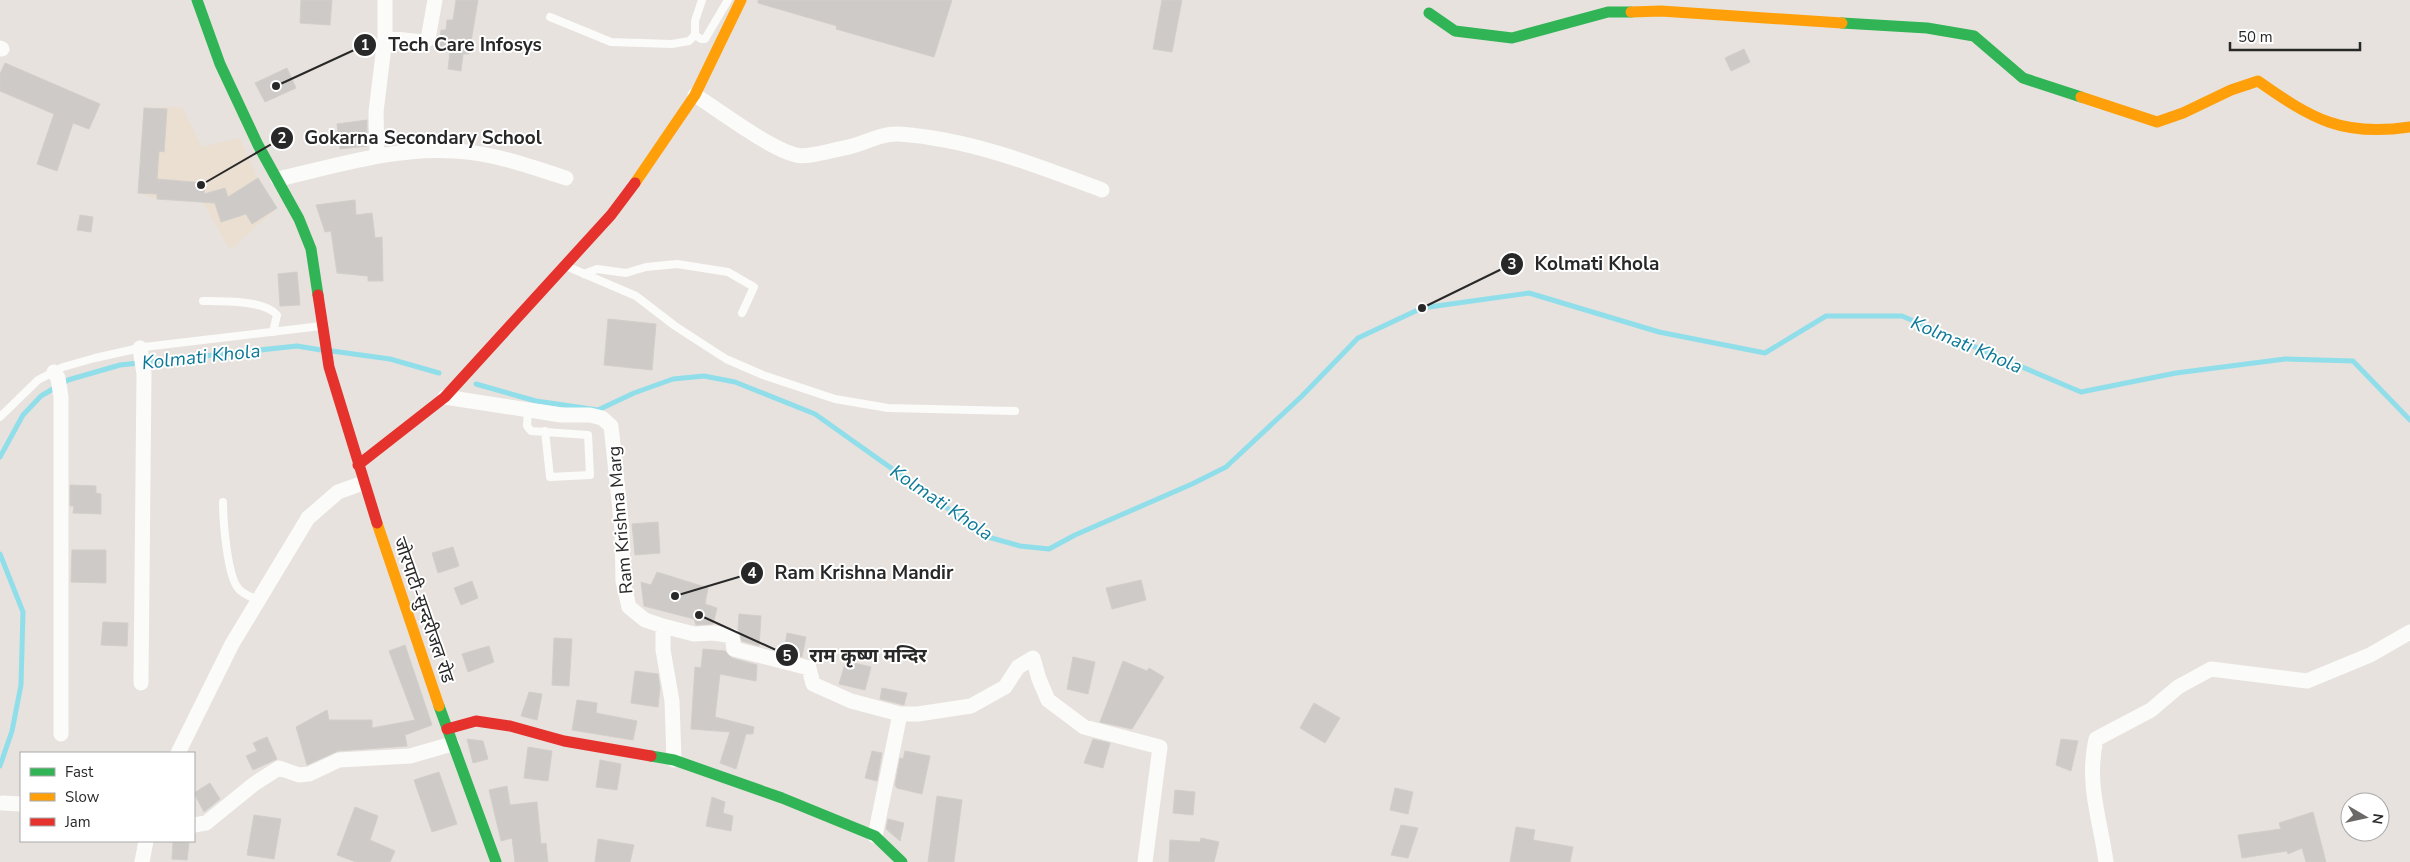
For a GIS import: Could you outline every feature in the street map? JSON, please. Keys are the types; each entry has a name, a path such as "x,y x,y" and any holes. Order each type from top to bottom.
{"street":[{"name":"जोरपाटी-सुन्दरीजल रोड","path":"197,0 220,64 258,145 299,219 311,249 329,367 363,483 387,559 496,862"},
{"path":"377,156 376,112 385,38 386,0"},
{"path":"385,38 423,42 428,39 435,0"},
{"path":"358,464 445,397 611,215 651,162 695,95 741,0"},
{"path":"1429,13 1455,31 1512,38 1608,12 1661,11 1927,28 1974,36 2023,78 2157,122 2177,117 2237,86 2258,81 2291,104 2336,126 2385,131 2410,127"},
{"path":"695,95 779,149 797,156 851,147 884,134 899,134 950,141 1008,155 1102,190"},
{"path":"278,179 377,156 454,151 512,160 566,178"},
{"path":"140,683 144,374 141,353"},
{"path":"56,375 61,397 61,734"},
{"name":"Ram Krishna Marg","path":"445,397 561,415 602,418 611,426 621,519 623,581 629,607 645,620 663,626"},
{"path":"178,752 232,644 308,518 338,492 363,483"},
{"path":"674,760 672,701 662,650 663,626 694,634 714,633 732,636 734,649 809,668 813,684 833,694 900,714 918,714 971,706 1005,687 1018,667 1034,658 1039,680 1048,700 1084,727 1160,746 1145,862"},
{"path":"2106,862 2102,833 2092,791 2092,758 2096,739 2151,710 2178,686 2211,669 2307,681 2370,656 2410,632"},
{"path":"875,836 900,714"},
{"path":"447,729 476,721 484,722 510,726 564,741 674,760 782,798 875,836 902,862"},
{"path":"195,825 206,823 254,784 278,768 299,774 309,774 339,760 410,756 452,744"},
{"path":"3,803 20,804"},
{"path":"142,862 146,842"}],"lane":[{"path":"550,17 611,42 672,44 689,41 695,35 695,21 702,0"},
{"path":"695,35 705,39 728,0"},
{"path":"584,274 597,269 626,273 646,267 677,264 728,272 754,287 742,313"},
{"path":"564,266 636,296 675,326 726,359 763,375 835,399 888,408 1015,411"},
{"path":"203,301 244,303 272,310 277,315 273,332"},
{"path":"0,417 38,380 56,375 95,358 141,353 273,332 323,330"},
{"path":"528,410 527,426 531,431 545,431 588,435 590,475 550,477 545,431"},
{"path":"223,502 223,524 233,578 237,587 258,600"}],"shaded area":[{"path":"182,107 202,147 240,138 258,178 277,208 230,250 203,202 157,199 138,193 144,108"}],"building":[{"path":"301,0 332,0 330,25 300,23"},
{"path":"456,0 478,0 469,54 463,54 461,71 448,69 450,52 439,51 441,30 446,30 447,20 453,20"},
{"path":"758,0 952,0 934,57 836,29 837,26 758,3"},
{"path":"1162,0 1182,0 1172,52 1153,49"},
{"path":"1744,49 1750,62 1731,71 1725,58"},
{"path":"5,63 100,104 89,129 73,123 57,171 37,164 54,114 0,91 0,74"},
{"path":"287,68 296,88 265,102 255,83"},
{"path":"144,108 167,109 164,152 159,151 157,179 205,183 204,194 225,188 228,197 258,178 277,208 252,224 246,214 221,222 215,203 157,199 157,194 138,193"},
{"path":"367,120 367,146 340,149 337,124"},
{"path":"355,200 356,215 372,213 375,238 382,237 383,281 368,281 368,276 337,273 331,231 325,232 316,205"},
{"path":"80,215 93,217 91,232 77,230"},
{"path":"297,272 300,305 280,306 278,274"},
{"path":"608,319 656,324 652,370 604,365"},
{"path":"70,485 96,486 96,493 101,494 101,514 73,513 74,506 70,506"},
{"path":"658,522 660,553 635,555 632,524"},
{"path":"453,547 459,566 438,573 432,553"},
{"path":"72,550 106,550 106,583 71,582"},
{"path":"657,572 708,588 705,604 717,608 713,624 696,625 694,619 644,606 641,582 651,585"},
{"path":"1141,580 1146,600 1112,609 1106,588"},
{"path":"472,581 478,598 461,605 454,588"},
{"path":"739,614 761,616 759,646 742,641 738,629"},
{"path":"103,622 128,623 127,646 101,645"},
{"path":"787,633 806,637 802,657 784,652"},
{"path":"554,638 572,639 569,686 552,685"},
{"path":"405,645 432,725 405,735 407,746 338,751 307,765 296,727 327,710 329,720 372,720 372,728 415,720 389,651"},
{"path":"489,646 494,662 468,672 462,654"},
{"path":"703,649 725,651 732,658 757,665 756,681 720,674 715,717 754,727 753,734 746,734 736,769 720,763 730,732 691,729 695,667 701,668"},
{"path":"1073,657 1095,662 1088,694 1067,689"},
{"path":"846,661 871,667 865,690 839,684"},
{"path":"1123,661 1147,671 1149,668 1164,677 1132,729 1100,722"},
{"path":"635,671 658,674 660,688 658,707 631,703"},
{"path":"882,688 907,693 904,705 880,699"},
{"path":"529,692 542,694 537,720 521,716"},
{"path":"577,700 597,703 596,713 637,721 633,740 572,730"},
{"path":"1314,703 1340,718 1325,743 1300,728"},
{"path":"267,737 277,759 253,770 246,756 257,751 253,743"},
{"path":"467,739 483,741 488,759 473,763"},
{"path":"1093,739 1110,743 1103,768 1084,763"},
{"path":"2061,739 2078,741 2071,771 2056,765"},
{"path":"528,747 552,751 548,781 524,778"},
{"path":"872,751 882,753 877,781 865,778"},
{"path":"905,751 930,756 922,794 897,788 895,785 900,758 903,759"},
{"path":"600,760 621,764 617,790 596,787"},
{"path":"439,772 457,824 432,832 414,780"},
{"path":"210,783 220,799 204,812 195,792"},
{"path":"507,786 510,805 537,802 541,844 546,843 548,862 515,862 512,838 501,841 489,790"},
{"path":"1395,788 1413,792 1408,814 1390,810"},
{"path":"1175,790 1195,792 1193,815 1173,813"},
{"path":"937,796 962,800 954,862 928,862"},
{"path":"712,797 725,802 723,813 733,816 731,831 706,826"},
{"path":"355,807 378,816 370,840 395,851 390,862 356,862 337,855"},
{"path":"2313,812 2326,862 2306,862 2302,848 2288,854 2287,851 2242,858 2238,835 2281,829 2279,823"},
{"path":"254,815 281,819 274,859 247,855"},
{"path":"888,819 904,823 900,841 886,829"},
{"path":"1401,825 1418,828 1408,858 1391,855"},
{"path":"1516,827 1535,830 1533,840 1573,847 1570,862 1510,862"},
{"path":"1201,838 1219,842 1214,862 1169,862 1170,840 1200,842"},
{"path":"598,839 634,845 630,862 595,862"},
{"path":"173,842 189,843 187,860 172,859"}],"waterway":[{"name":"Kolmati Khola","path":"476,384 536,401 598,410 634,393 673,379 704,376 735,382 815,414 988,537 1020,546 1049,549 1075,535 1192,484 1226,467 1302,396 1358,338 1422,308 1529,293 1659,332 1765,353 1826,316 1902,316 2081,392 2176,373 2285,359 2353,361 2410,420"},
{"name":"Kolmati Khola","path":"0,457 23,415 41,396 68,380 120,365 297,346 321,350"},
{"name":"Kolmati Khola","path":"332,351 390,359 439,373"},
{"name":"Kolmati Khola","path":"0,554 23,612 21,685 12,731 0,766"}],"traffic: fast":[{"path":"197,0 220,64 258,145 299,219 311,249 318,295"},
{"path":"1429,13 1455,31 1512,38 1608,12 1631,12"},
{"path":"1842,23 1927,28 1974,36 2023,78 2081,97"},
{"path":"439,706 496,862"},
{"path":"651,756 674,760 782,798 875,836 902,862"}],"traffic: slow":[{"path":"635,183 695,95 741,0"},
{"path":"1631,12 1661,11 1842,23"},
{"path":"2081,97 2157,122 2183,113 2231,90 2258,81 2295,106 2329,122 2346,127 2365,129 2410,127"},
{"path":"377,523 439,706"}],"traffic: jam":[{"path":"358,465 445,397 611,215 635,183"},
{"path":"318,295 329,367 377,523"},
{"path":"447,729 476,721 510,726 564,741 651,756"}],"place":[{"name":"Tech Care Infosys","path":"276,86"},
{"name":"Gokarna Secondary School","path":"201,185"},
{"name":"Kolmati Khola","path":"1422,308"},
{"name":"Ram Krishna Mandir","path":"675,596"},
{"name":"राम कृष्ण मन्दिर","path":"699,615"}]}
